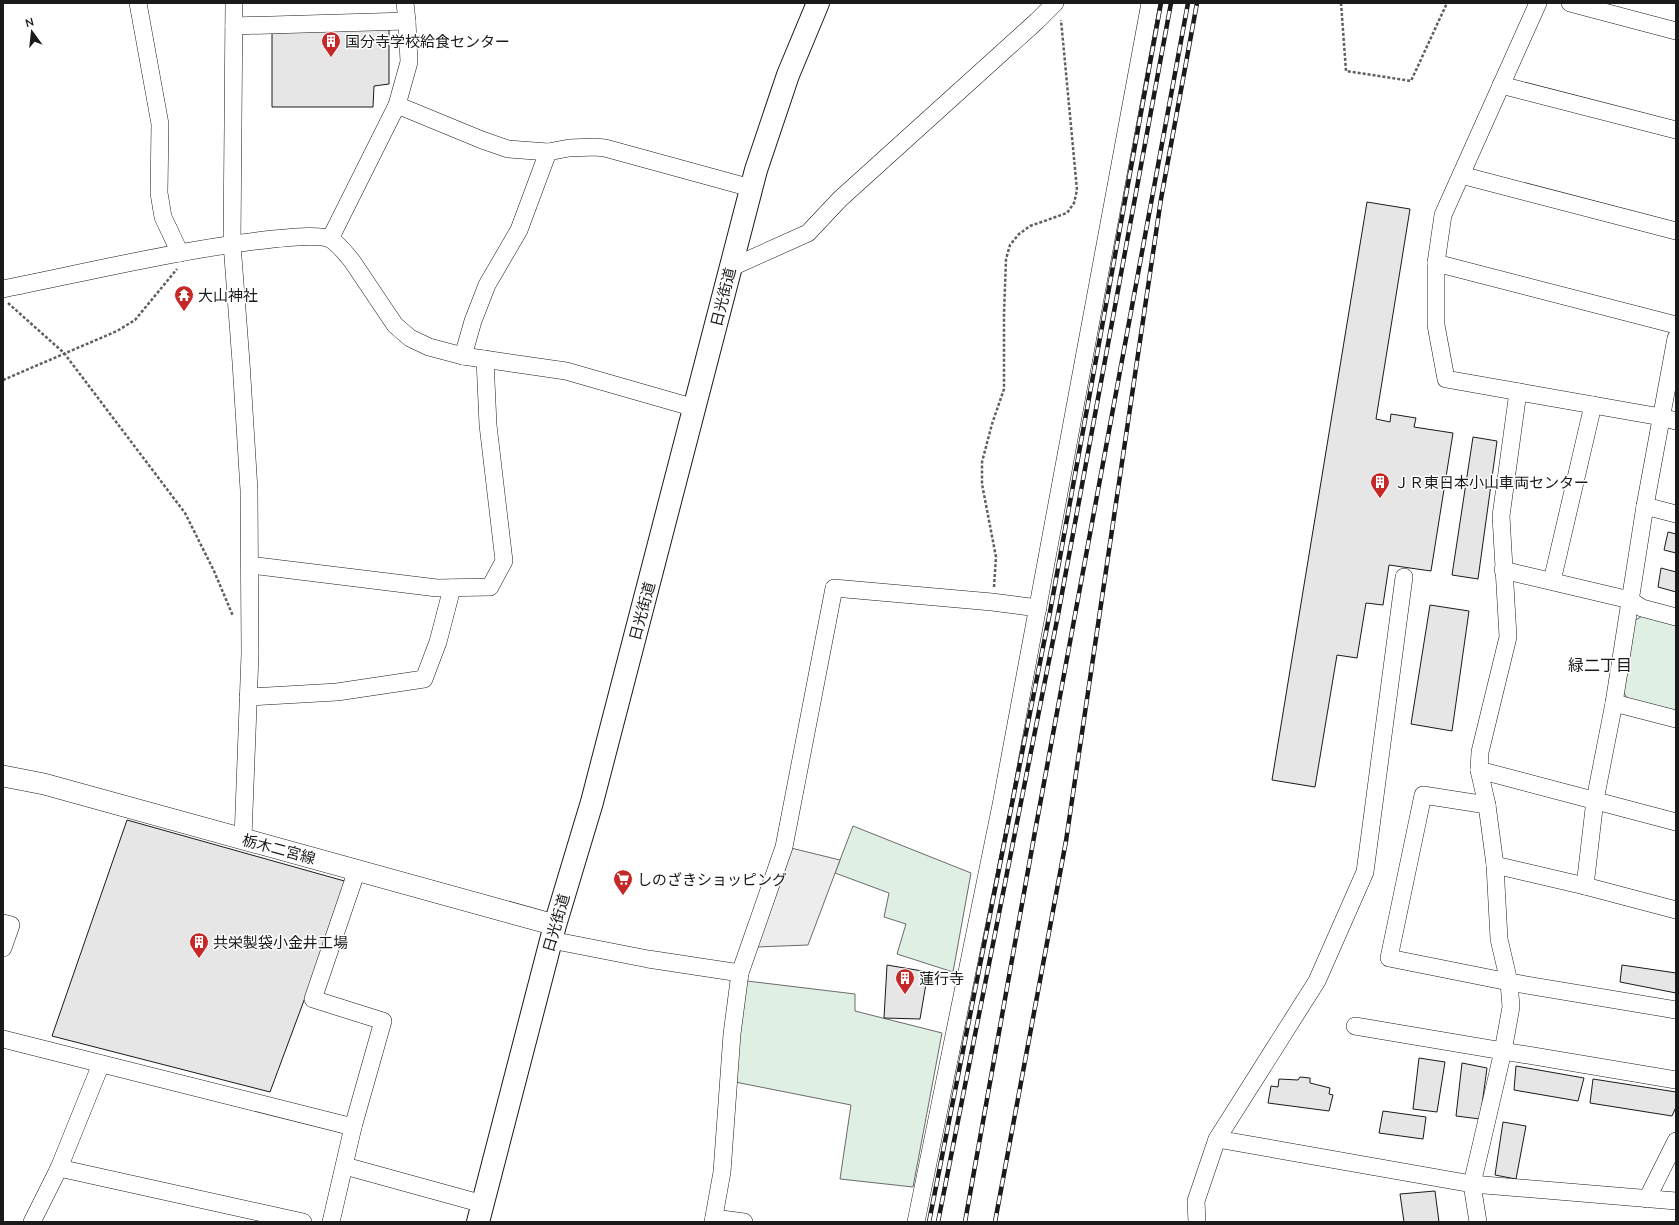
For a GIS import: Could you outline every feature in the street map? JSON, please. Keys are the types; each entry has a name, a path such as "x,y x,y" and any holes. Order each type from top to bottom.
{"highway":[{"name":"日光街道","path":"480,1213 553,933 592,802 751,188 788,75 818,3"}],"main road":[{"name":"栃木二宮線","path":"3,776 44,784 357,870 553,933"}],"street":[{"path":"138,3 160,124 159,193 164,217 184,252"},
{"path":"234,3 232,244 249,482 250,565 250,654 242,838"},
{"path":"330,239 397,105 409,62 405,3"},
{"path":"916,1222 999,813 1150,3"},
{"path":"1538,3 1443,215 1436,264 1436,325 1446,379 1668,419"},
{"path":"1570,3 1676,31"},
{"path":"730,268 808,232 840,199 1037,21 1058,11"},
{"path":"234,26 407,21"},
{"path":"1501,85 1676,130"},
{"path":"397,105 482,140 508,149 548,152 569,148 605,148 751,188"},
{"path":"463,356 473,321 487,285 519,230 548,152"},
{"path":"1461,175 1676,231"},
{"path":"3,289 184,252 232,244 289,238 315,237 330,239 344,251 352,261 395,325 410,338 429,347 463,356 572,373 695,408"},
{"path":"1436,264 1676,325"},
{"path":"1585,886 1595,800 1614,703 1645,506 1668,419 1676,338"},
{"path":"250,565 437,588 490,587 504,561 488,425 485,359"},
{"path":"1478,1222 1472,1184 1503,1051 1511,1007 1510,982 1499,939 1495,865 1488,805 1479,770 1480,752 1508,637 1501,516 1518,392"},
{"path":"1552,581 1593,405"},
{"path":"1645,506 1676,514"},
{"path":"1503,570 1630,600 1642,608 1676,617"},
{"path":"1197,1222 1196,1201 1217,1139 1318,981 1365,872 1404,577"},
{"path":"248,697 337,692 424,679 438,642 452,588"},
{"path":"744,1222 714,1220 722,1172 732,1034 740,973 784,847 834,588 992,602 1038,608"},
{"path":"1614,703 1676,720"},
{"path":"1479,770 1676,822"},
{"path":"1488,805 1423,795 1389,958 1510,982 1676,1010"},
{"path":"1495,865 1585,886 1676,910"},
{"path":"331,1222 353,1127 383,1021 313,999 357,870"},
{"path":"3,923 11,925 3,948"},
{"path":"553,933 648,959 740,973"},
{"path":"1355,1026 1676,1080"},
{"path":"3,1039 353,1127"},
{"path":"32,1222 59,1168 101,1064"},
{"path":"1217,1139 1472,1184 1676,1201"},
{"path":"1647,1199 1676,1141"},
{"path":"345,1166 480,1213"},
{"path":"59,1168 303,1222"}],"path":[{"path":"1341,3 1346,71 1411,81 1448,3"},
{"path":"992,602 996,557 982,484 982,462 992,424 1004,389 1006,259 1010,244 1019,234 1030,226 1067,213 1074,202 1077,190 1058,11"},
{"path":"3,380 117,331 135,320 183,262 184,252"},
{"path":"3,299 64,353 185,512 214,571 235,620"}],"green space":[{"path":"1644,615 1676,623 1676,712 1629,700 1622,691 1634,621"},
{"path":"853,826 971,873 953,972 897,954 906,924 884,917 889,893 835,873"},
{"path":"747,981 855,994 855,1011 942,1033 913,1187 840,1179 851,1105 735,1082 739,1034"}],"shaded area":[{"path":"791,848 840,860 808,945 757,947"}],"building":[{"name":"国分寺学校給食センター","path":"389,29 389,84 374,86 373,107 272,107 272,33"},
{"name":"ＪＲ東日本小山車両センター","path":"1367,202 1410,209 1376,419 1390,422 1391,414 1416,418 1414,427 1453,433 1431,571 1389,565 1383,605 1366,603 1357,658 1337,655 1315,787 1272,780"},
{"path":"1473,437 1497,441 1478,579 1452,575"},
{"path":"1668,532 1676,534 1676,553 1664,550"},
{"path":"1661,568 1676,572 1676,592 1658,587"},
{"path":"1430,605 1469,611 1452,731 1411,724"},
{"name":"共栄製袋小金井工場","path":"127,820 348,882 270,1092 52,1036"},
{"name":"蓮行寺","path":"887,965 928,972 920,1019 884,1018"},
{"path":"1622,965 1676,973 1676,993 1620,982"},
{"path":"1419,1058 1445,1062 1437,1112 1413,1109"},
{"path":"1462,1063 1487,1068 1480,1119 1456,1116"},
{"path":"1516,1066 1584,1078 1578,1101 1514,1090"},
{"path":"1300,1077 1310,1078 1310,1083 1330,1088 1329,1094 1333,1095 1329,1111 1268,1103 1271,1086 1278,1087 1279,1079 1298,1080"},
{"path":"1593,1079 1676,1092 1676,1107 1672,1116 1590,1103"},
{"path":"1383,1111 1426,1117 1423,1139 1379,1133"},
{"path":"1503,1122 1526,1126 1516,1179 1495,1175"},
{"path":"1435,1191 1439,1222 1404,1222 1400,1194"}],"railway":[{"path":"929,1222 1050,612 1161,3"},
{"path":"938,1222 1058,615 1171,3"},
{"path":"965,1222 1034,837 1188,3"},
{"path":"995,1222 1066,841 1161,199 1197,3"}],"place":[{"name":"国分寺学校給食センター","path":"331,58"},
{"name":"大山神社","path":"184,312"},
{"name":"ＪＲ東日本小山車両センター","path":"1380,499"},
{"name":"しのざきショッピング","path":"623,896"},
{"name":"共栄製袋小金井工場","path":"199,959"},
{"name":"蓮行寺","path":"905,995"}],"district":[{"name":"緑二丁目","path":"1600,665"}]}
